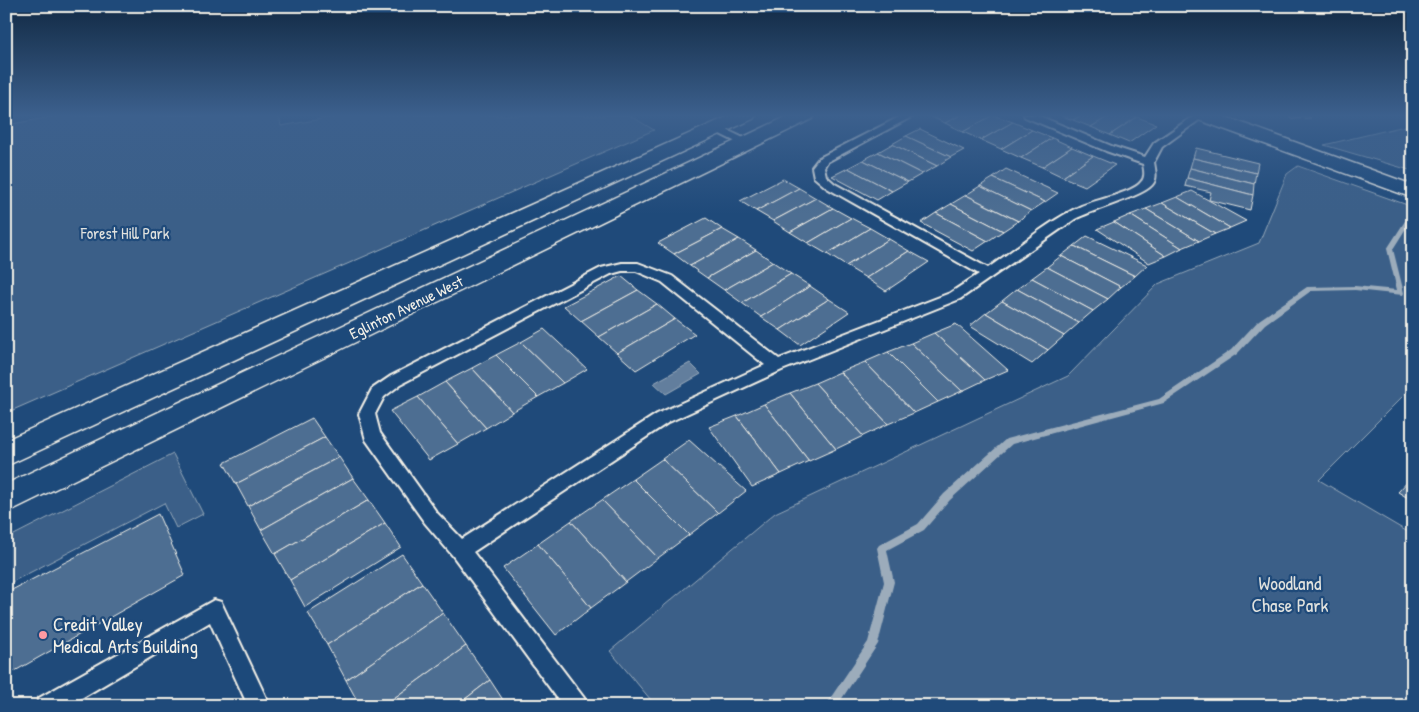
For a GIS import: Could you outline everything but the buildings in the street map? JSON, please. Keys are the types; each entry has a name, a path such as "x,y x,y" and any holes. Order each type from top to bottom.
{"main road":[{"name":"Eglinton Avenue West","path":"6,454 672,148"},
{"name":"Eglinton Avenue West","path":"6,499 735,148"},
{"path":"1293,148 1413,192"}],"lane":[{"path":"846,148 823,160 818,166 820,177 831,186 989,274"},
{"path":"1108,148 1148,162"},
{"path":"460,550 664,418 777,366 955,296 1071,216 1139,190 1148,183 1150,174 1148,162 1156,148"},
{"path":"576,706 460,550 431,518 372,435 367,414 378,393 396,380 606,271 622,267 638,267 667,279 777,366"},
{"path":"47,706 214,609 259,706"}],"green space":[{"name":"Forest Hill Park","path":"6,148 612,148 6,413"},
{"path":"1335,148 1413,148 1413,171"},
{"name":"Woodland Chase Park","path":"1298,166 1413,207 1413,386 1319,480 1413,535 1413,706 656,706 610,651 775,513 1068,376 1158,284 1259,243 1287,174"},
{"path":"173,454 203,514 176,528 164,503 6,585 6,539"}],"shaded area":[{"path":"690,363 701,374 666,394 654,383"}],"waterway":[{"path":"830,706 873,644 889,582 882,548 921,527 947,497 1009,441 1161,401 1234,352 1262,322 1309,289 1355,288 1401,293 1390,249 1407,222"}],"place":[{"name":"Credit Valley Medical Arts Building","path":"43,635"}]}
